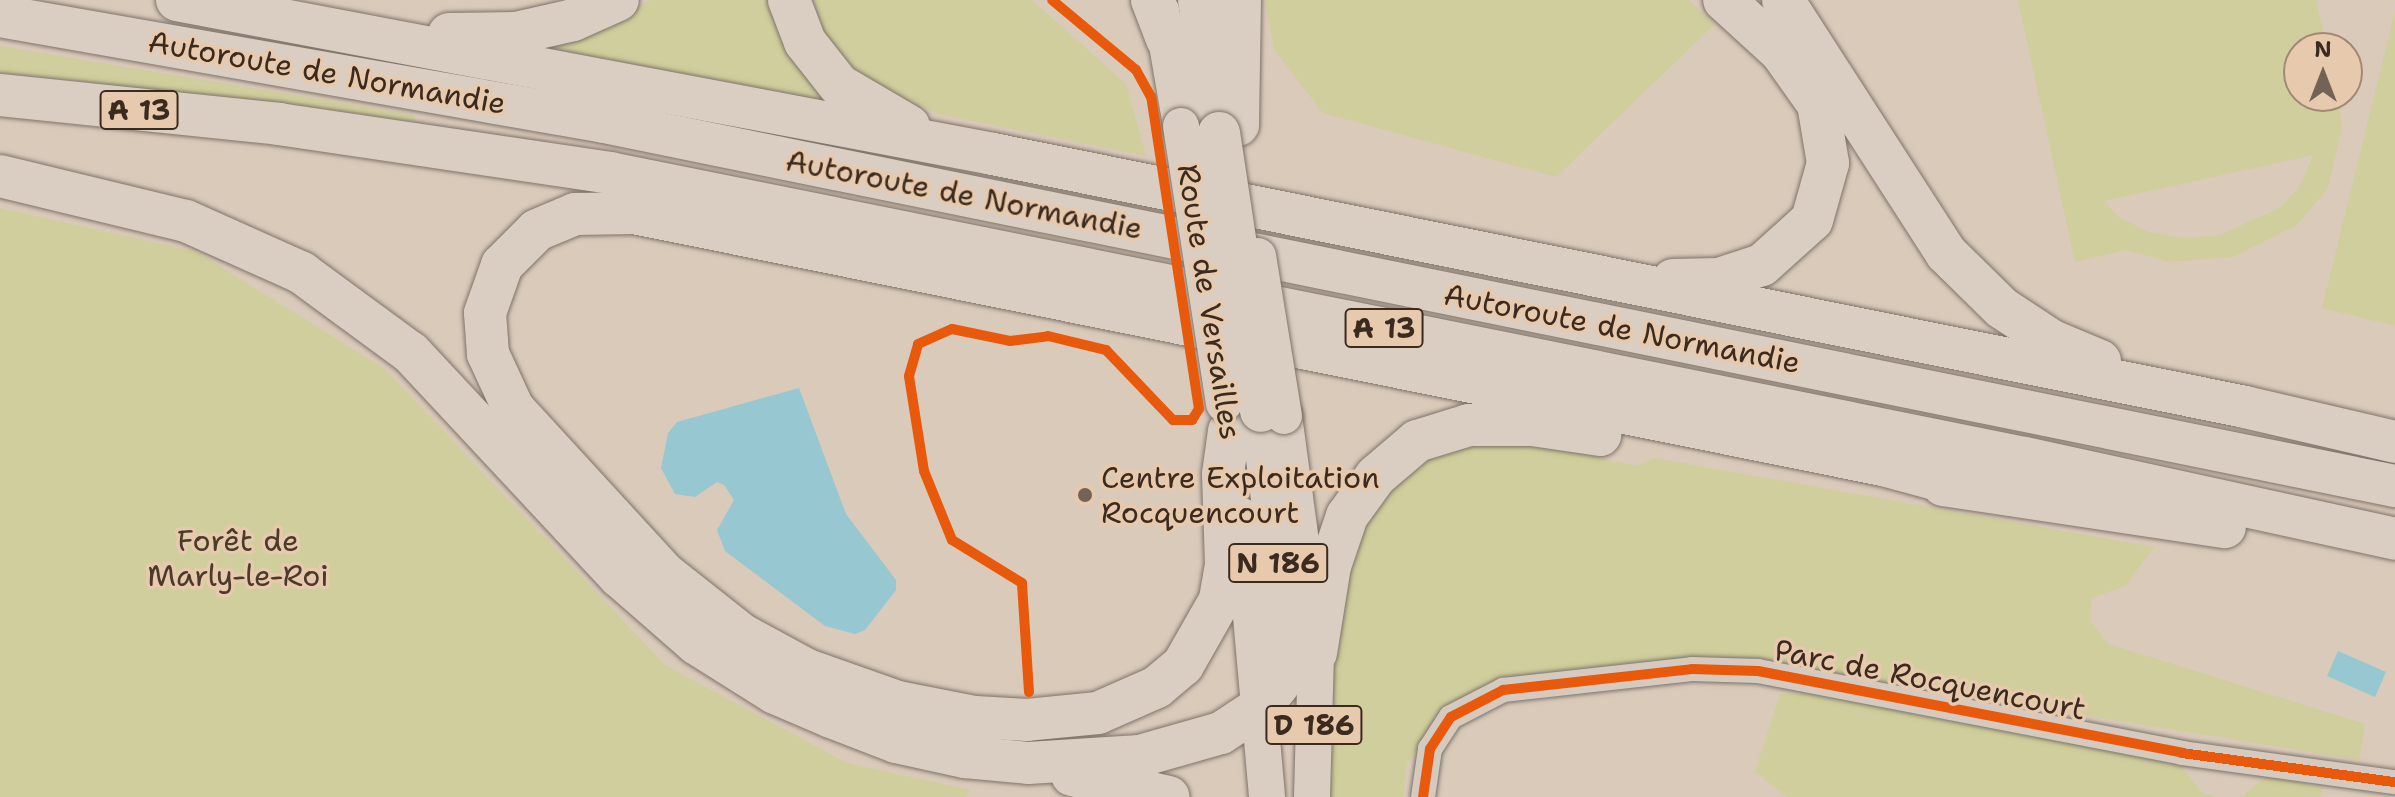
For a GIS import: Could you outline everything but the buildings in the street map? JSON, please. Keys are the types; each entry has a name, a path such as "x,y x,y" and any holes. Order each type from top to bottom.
{"highway":[{"path":"177,0 993,154 2245,407 2395,442"},
{"path":"263,14 465,35 503,34 573,20 618,0"},
{"path":"789,0 805,42 847,91 910,126 993,154"},
{"path":"1152,0 1163,19"},
{"name":"N 186","path":"1199,0 1219,130 1250,416 1276,530 1283,658 1278,685 1259,708"},
{"path":"1219,130 1240,0"},
{"path":"1580,275 1719,279 1762,265 1812,220 1828,163 1818,104 1781,52 1724,0"},
{"path":"1783,0 1871,129 1911,205 1946,253 2002,308 2052,341 2098,361 2226,395 2245,407"},
{"name":"Autoroute de Normandie","path":"0,16 604,122 2395,486"},
{"name":"Autoroute de Normandie","path":"0,95 279,124 610,173 2010,454 2395,539"},
{"path":"0,176 186,221 302,273 411,353 619,576 697,644 775,693 896,742 965,757 1028,763 1169,797"},
{"path":"1250,416 1223,474 1226,565 1220,600 1199,645 1183,665 1157,687 1098,713 1027,720 975,717 898,702 807,670 741,634 664,573 513,408 488,354 487,301 508,256 537,230 588,212 634,213 1883,465 1968,488"},
{"path":"1316,653 1330,566 1347,516 1376,476 1417,441 1469,425 1532,425 1881,480 1968,488 2281,536 2353,529"},
{"path":"1028,763 1140,756 1221,733 1259,708"}],"main road":[{"name":"N 186","path":"1217,0 1219,130"},
{"name":"Route de Versailles","path":"1163,19 1219,130"},
{"name":"Route de Versailles","path":"1250,416 1316,653"},
{"name":"D 186","path":"1312,797 1316,653"},
{"path":"1259,708 1267,797"}],"street":[{"name":"Parc de Rocquencourt","path":"1423,797 1430,749 1451,717 1503,690 1692,669 1758,671 2182,753 2395,782"}],"green space":[{"path":"651,0 774,0 842,111 512,49 575,37"},
{"path":"814,0 1032,0 1126,84 1146,156 939,114 854,75 823,34"},
{"path":"1265,0 1689,0 1715,24 1556,177 1323,113 1274,49"},
{"path":"2018,0 2316,0 2323,32 2283,32 2283,112 2340,112 2342,127 2328,188 2297,225 2233,257 2168,262 2127,250 2075,262","holes":["2313,155 2301,184 2281,207 2220,235 2184,238 2148,232 2119,217 2104,201"]},
{"path":"2395,11 2395,326 2322,308"},
{"path":"0,46 414,115 415,121 0,72"},
{"name":"Forêt de Marly-le-Roi","path":"0,208 197,252 385,369 665,665 847,763 970,790 965,797 0,797"},
{"path":"1517,439 1637,466 1654,458 2154,547 2125,586 2092,598 2090,621 2109,644 2365,724 2359,760 1802,669 1503,688 1437,723 1407,764 1403,797 1326,797 1325,734 1342,568 1390,481 1456,444"},
{"path":"1780,694 1825,694 2175,759 2202,792 2217,797 1788,797 1755,772"},
{"path":"2268,776 2323,788 2320,797 2240,797"}],"water":[{"path":"799,388 846,514 896,580 896,590 865,630 855,634 825,626 725,551 717,530 734,500 724,485 717,482 695,497 675,494 661,468 668,433 677,422"},
{"path":"2338,651 2386,672 2375,697 2327,676"}],"cycle path":[{"path":"1029,692 1022,583 952,540 924,471 909,376 918,344 952,329 1010,341 1048,336 1106,350 1173,420 1192,420 1199,409 1151,97 1136,70 1052,0"},
{"path":"1423,797 1430,749 1451,717 1503,690 1692,669 1758,671 2182,753 2395,782"}],"place":[{"name":"Centre Exploitation Rocquencourt","path":"1085,495"}]}
